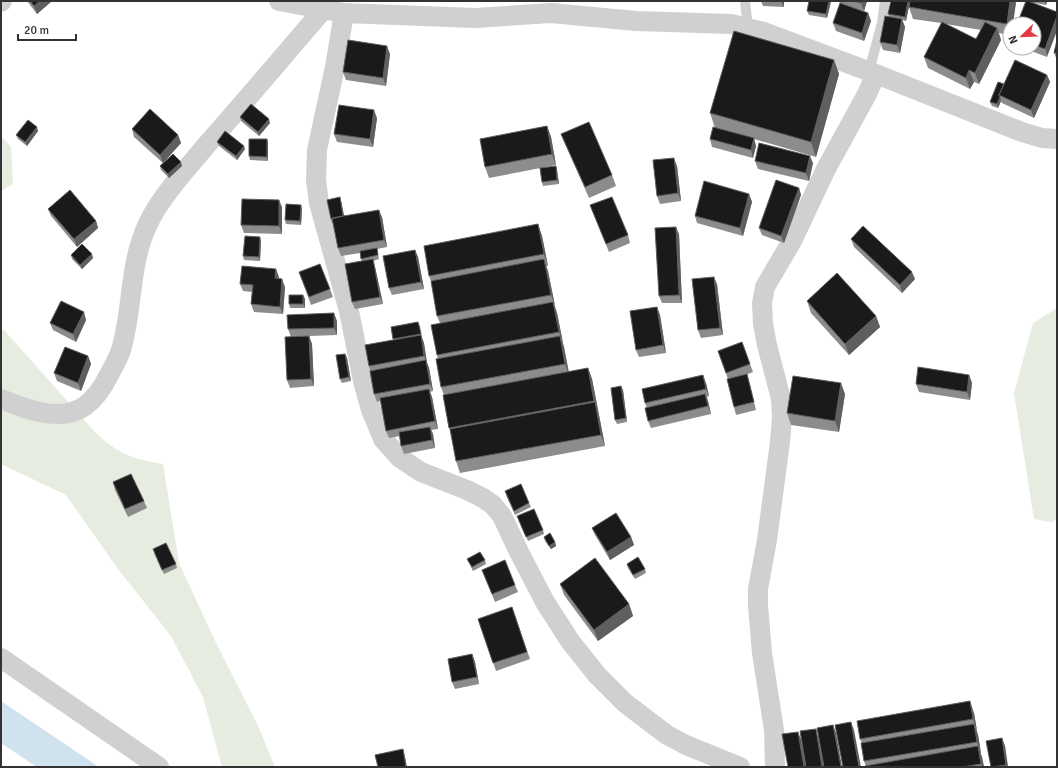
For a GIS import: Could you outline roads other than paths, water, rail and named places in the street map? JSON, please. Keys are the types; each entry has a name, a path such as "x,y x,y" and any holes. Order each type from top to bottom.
{"street":[{"path":"279,1 333,9 475,18 551,13 636,21 731,24 764,32 1022,132 1042,138 1057,139"},
{"path":"1,399 20,407 56,414 76,411 85,406 103,388 120,351 127,321 134,272 140,246 146,226 156,208 204,149 333,9"},
{"path":"333,9 335,67 317,150 316,180 319,203 349,311 363,381 371,410 383,439 400,458 421,472 467,490 493,505 502,516 545,602 570,641 597,675 625,703 667,735 686,745 740,767"},
{"path":"775,767 774,730 762,653 758,589 768,532 782,417 781,399 763,324 762,303 765,287 792,241 826,169 867,94 873,73"},
{"path":"1,658 159,767"}],"lane":[{"path":"745,1 748,28"},
{"path":"873,73 885,1"}],"water":[{"path":"1,701 99,767 37,767 1,743"}]}
